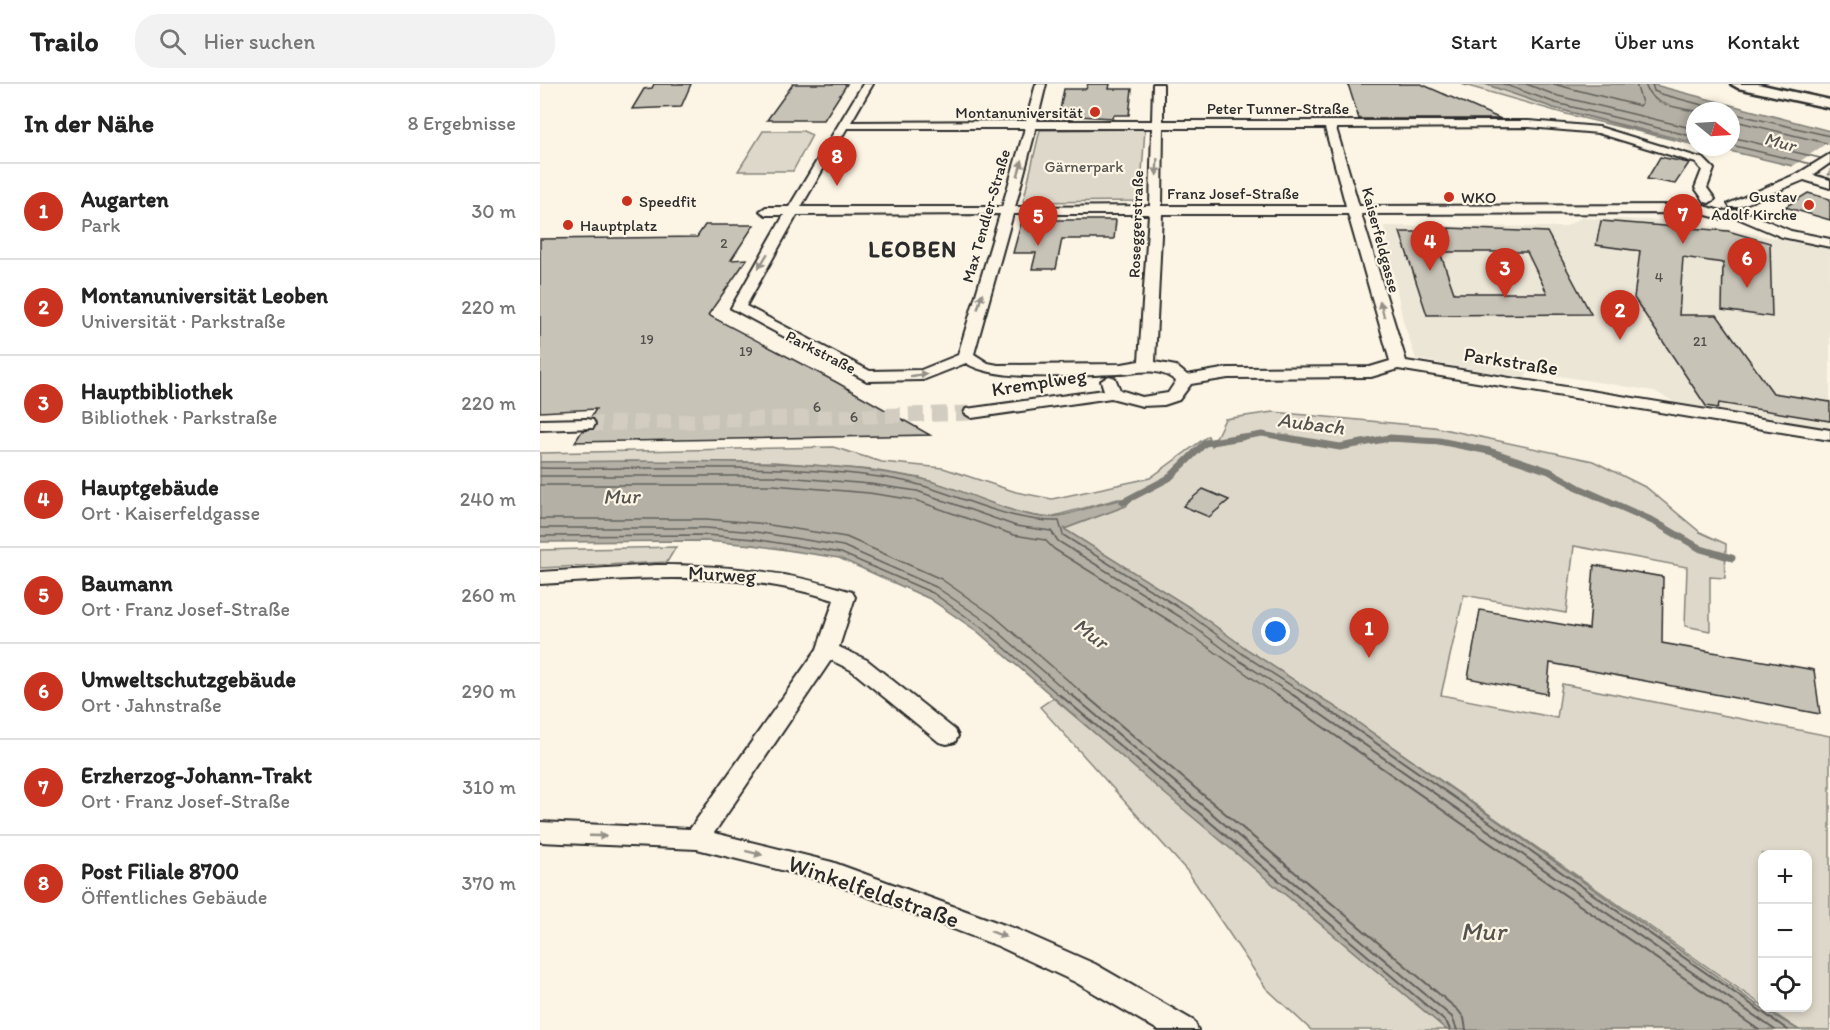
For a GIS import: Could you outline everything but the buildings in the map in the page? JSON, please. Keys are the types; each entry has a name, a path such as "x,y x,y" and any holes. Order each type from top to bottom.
{"main road":[{"path":"1738,84 1830,104"}],"street":[{"path":"793,211 868,84"},
{"name":"Max Tendler-Straße","path":"967,357 965,352 1032,125 1041,84"},
{"name":"Roseggerstraße","path":"1147,365 1156,210 1158,84"},
{"name":"Peter Tunner-Straße","path":"844,125 1529,124 1586,128 1669,151 1706,165 1708,172 1701,188 1704,204"},
{"name":"Kaiserfeldgasse","path":"1330,125 1385,321 1399,358 1397,364"},
{"path":"1735,208 1805,174 1830,158"},
{"path":"1805,174 1830,184"},
{"name":"Franz Josef-Straße","path":"766,211 1355,210 1704,204 1721,215 1735,208"},
{"path":"1735,208 1787,234 1830,243"},
{"name":"Parkstraße","path":"793,211 751,281 738,308 867,376 924,375 967,357"},
{"path":"967,357 983,367 998,370 1122,369 1147,365 1170,369 1184,380 1182,388 1174,396 1150,403 1127,400 1113,393 1109,381 1122,369"},
{"name":"Parkstraße","path":"1184,380 1228,373 1371,372 1397,364 1830,435"},
{"name":"Kremplweg","path":"972,413 1113,393"},
{"path":"540,425 586,424"},
{"name":"Murweg","path":"540,578 716,571 761,575 811,584 845,597 828,650 697,839"},
{"path":"828,650 859,665 947,735"},
{"name":"Winkelfeldstraße","path":"540,832 697,839 832,872 997,934 1084,974 1184,1030"}],"shaded area":[{"path":"1581,218 1683,221 1830,248 1830,429 1676,403 1654,391 1528,371 1524,379 1416,359 1403,321 1384,226 1564,227"}],"green space":[{"path":"1461,84 1485,84 1554,108 1686,143 1566,114"},
{"name":"Gärnerpark","path":"1145,129 1140,201 1023,202 1040,130"},
{"path":"763,131 803,131 812,135 793,171 738,171"},
{"path":"1273,412 1434,427 1593,461 1647,488 1700,532 1726,544 1725,578 1710,577 1710,631 1685,626 1687,567 1574,546 1566,613 1464,595 1441,695 1557,718 1562,684 1830,736 1830,1030 1799,1030 1772,1012 1812,1012 1812,850 1758,850 1758,1002 1189,607 1064,529 1126,506 1130,499 1118,499 1046,518 1020,513 920,478 872,470 774,462 540,462 540,453 833,447 882,462 943,468 1016,492 1052,499 1150,478 1208,436 1212,446 1225,419"},
{"path":"676,547 667,562 540,568 540,550"},
{"path":"1053,698 1447,1030 1311,1030 1266,988 1188,872 1040,707"}],"water":[{"path":"1485,84 1651,84 1720,102 1686,102 1686,141 1554,108"},
{"path":"1740,107 1830,131 1830,175 1740,153"},
{"name":"Mur","path":"540,462 741,462 847,468 933,482 995,505 1043,517 1062,515 1109,502 1131,499 1126,506 1064,529 1189,607 1248,650 1340,710 1758,1005 1758,1012 1769,1012 1799,1030 1447,1030 1158,788 978,632 930,599 839,558 753,545 706,541 540,542"}],"pier":[{"path":"1830,141 1830,172 1824,176 1790,168"}],"waterway":[{"name":"Aubach","path":"1232,439 1262,434 1290,439"},
{"name":"Aubach","path":"1123,502 1169,478 1205,443 1242,437"},
{"name":"Aubach","path":"1281,437 1340,447 1390,438 1439,441 1489,451 1549,471 1581,489 1655,522 1701,549 1732,558"},
{"name":"Aubach","path":"1386,439 1401,439"}],"tunnel":[{"path":"587,424 972,413"}],"place":[{"name":"Montanuniversität","path":"1095,112"},
{"name":"Post Filiale 8700","path":"837,186"},
{"name":"WKO","path":"1449,197"},
{"name":"Speedfit","path":"627,201"},
{"name":"Gustav Adolf Kirche","path":"1809,205"},
{"name":"Hauptplatz","path":"568,225"},
{"name":"Erzherzog-Johann-Trakt","path":"1683,244"},
{"name":"Baumann","path":"1038,246"},
{"name":"Hauptgebäude","path":"1430,271"},
{"name":"Umweltschutzgebäude","path":"1747,288"},
{"name":"Hauptbibliothek","path":"1505,298"},
{"name":"Montanuniversität Leoben","path":"1620,340"},
{"name":"Augarten","path":"1369,658"}],"district":[{"name":"LEOBEN","path":"913,249"}]}
